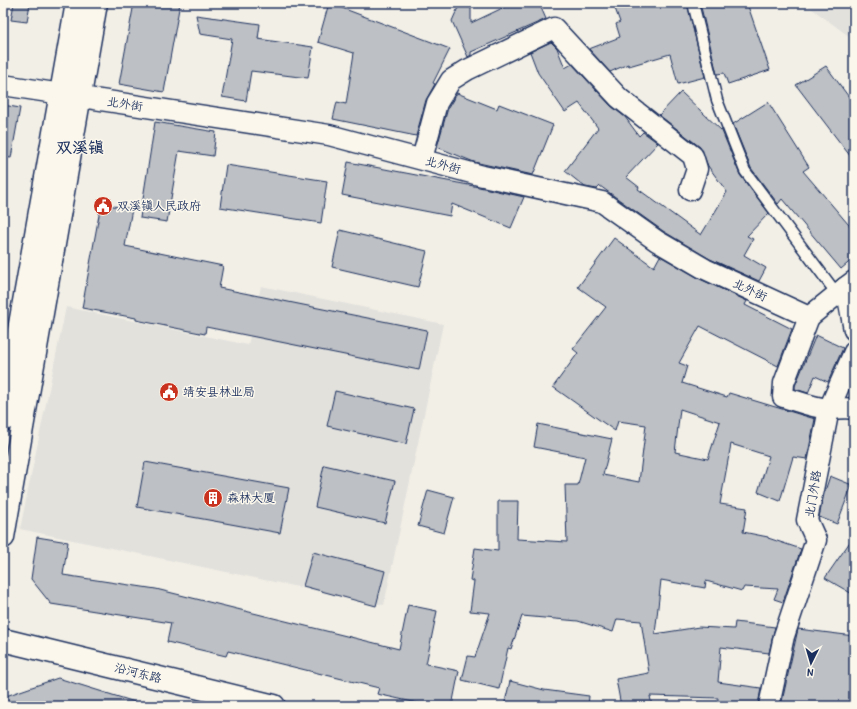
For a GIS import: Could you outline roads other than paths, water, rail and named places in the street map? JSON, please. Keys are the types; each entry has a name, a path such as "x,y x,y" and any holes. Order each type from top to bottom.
{"main road":[{"path":"3,537 70,96 77,3"},
{"path":"3,420 70,96 96,3"},
{"name":"沿河东路","path":"3,640 274,706"}],"street":[{"path":"422,160 437,103 451,80 467,70 554,28 619,98 693,156 697,169 690,190"},
{"name":"北外街","path":"3,85 329,135 483,176 602,202 657,241 705,269 809,317"},
{"path":"841,291 809,317 784,383 783,397 829,409 846,407 854,409"},
{"path":"841,291 854,330"},
{"path":"841,291 854,340"},
{"name":"北门外路","path":"770,706 784,636 816,540 807,520 829,409 854,352"}],"lane":[{"path":"694,3 717,100 745,171 841,291"}],"place":[{"name":"双溪镇人民政府","path":"103,206"},
{"name":"靖安县林业局","path":"169,392"},
{"name":"森林大厦","path":"213,498"}],"district":[{"name":"双溪镇","path":"80,147"}]}
